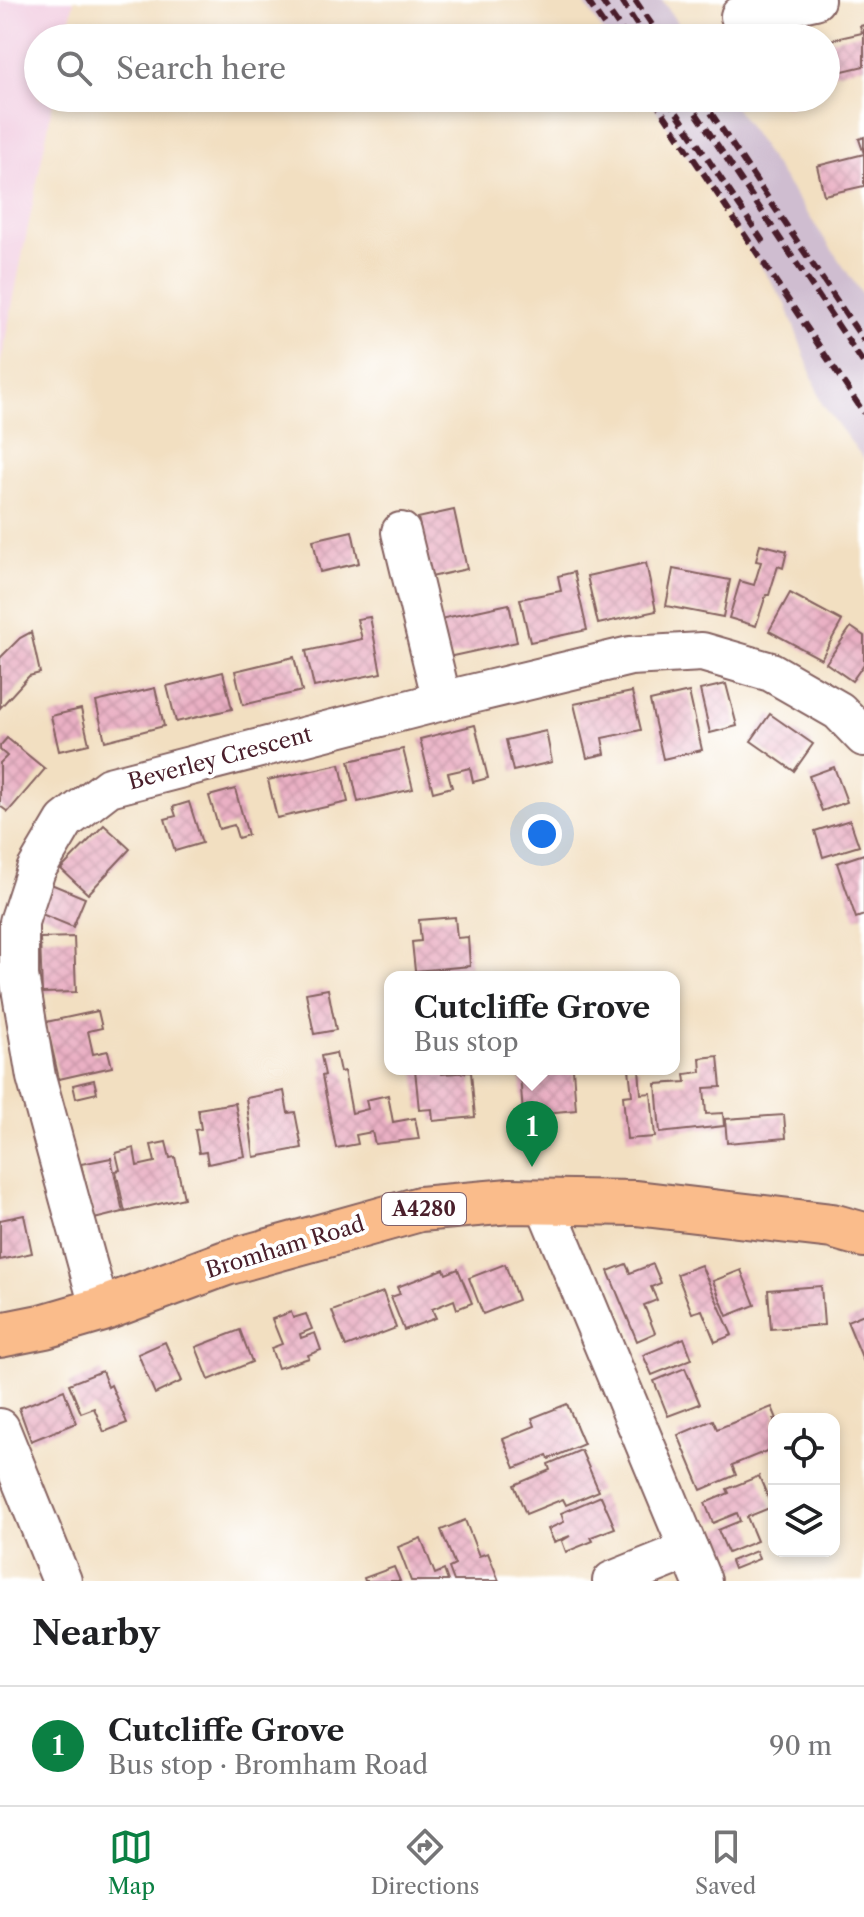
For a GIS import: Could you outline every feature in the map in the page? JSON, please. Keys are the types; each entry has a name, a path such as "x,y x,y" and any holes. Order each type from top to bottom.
{"main road":[{"name":"Bromham Road","path":"0,1335 100,1310 226,1263 420,1209 510,1201 652,1205 832,1226 864,1235"}],"street":[{"path":"740,16 815,0"},
{"path":"401,532 442,701"},
{"name":"Beverley Crescent","path":"100,1310 36,1077 19,976 19,922 36,870 65,821 109,787 630,656 702,652 771,672 839,711 864,737"},
{"path":"544,1202 696,1565 612,1581"},
{"path":"0,1428 62,1581"}],"shaded area":[{"path":"0,0 74,0 69,24 24,24 24,112 51,112 0,366"},
{"path":"582,0 662,0 678,24 598,24"},
{"path":"657,112 738,112 864,297 864,459 822,404 786,304"}],"building":[{"path":"864,25 864,66 840,72 840,38 862,33 860,26"},
{"path":"864,137 864,154 859,139"},
{"path":"864,154 864,186 824,195 817,166"},
{"path":"454,510 467,569 431,577 418,518"},
{"path":"352,531 359,563 320,572 313,540"},
{"path":"760,544 787,551 783,568 778,566 756,626 729,618 740,581 754,585 761,562 756,561"},
{"path":"646,563 656,611 598,624 587,576"},
{"path":"673,569 730,580 723,617 666,606"},
{"path":"574,572 587,630 530,642 520,599 561,591 558,576"},
{"path":"790,593 842,621 821,659 769,631"},
{"path":"509,604 517,642 448,657 440,619"},
{"path":"370,617 381,673 314,687 306,651 362,639 357,619"},
{"path":"851,627 864,636 864,664 852,681 826,663"},
{"path":"31,632 40,673 29,676 0,708 0,658 20,638"},
{"path":"294,657 302,691 243,705 235,671"},
{"path":"223,672 232,709 176,722 167,686"},
{"path":"726,684 737,726 710,733 700,690"},
{"path":"155,688 164,726 105,741 96,702"},
{"path":"632,692 641,730 602,738 605,754 587,758 574,704"},
{"path":"689,692 702,750 663,759 650,701"},
{"path":"81,709 89,744 59,751 51,716"},
{"path":"770,714 813,744 794,771 751,741"},
{"path":"475,725 488,778 473,782 470,768 448,773 452,787 433,792 420,739"},
{"path":"546,731 552,762 513,771 506,740"},
{"path":"7,738 45,769 8,812 0,806 0,763 7,756 0,746"},
{"path":"403,749 413,789 358,802 349,761"},
{"path":"340,764 348,802 277,818 268,780"},
{"path":"834,767 847,802 822,811 809,776"},
{"path":"235,789 248,835 238,838 234,825 219,829 209,796"},
{"path":"189,802 202,843 175,851 165,819 176,816 173,807"},
{"path":"850,820 859,846 823,857 815,831"},
{"path":"104,825 130,849 88,894 61,869"},
{"path":"864,854 864,915 856,918 837,863"},
{"path":"51,884 85,898 73,927 39,913"},
{"path":"455,917 457,938 468,937 470,966 415,971 412,942 421,941 419,920"},
{"path":"74,937 76,992 42,993 40,938"},
{"path":"328,989 336,1030 314,1034 306,993"},
{"path":"98,1011 102,1028 88,1031 93,1054 108,1051 112,1067 59,1079 46,1022"},
{"path":"336,1053 340,1072 344,1071 352,1113 368,1109 366,1100 388,1095 393,1122 415,1118 419,1139 375,1144 372,1132 356,1135 358,1144 336,1148 321,1056"},
{"path":"718,1056 721,1087 704,1088 706,1114 723,1113 724,1126 660,1133 656,1084 686,1082 685,1074 701,1072 700,1058"},
{"path":"416,1075 471,1075 475,1117 433,1121 432,1109 419,1110"},
{"path":"520,1075 573,1075 576,1110 523,1115"},
{"path":"630,1075 639,1075 641,1094 651,1093 655,1137 627,1139 623,1096 632,1095"},
{"path":"94,1080 97,1093 76,1098 73,1085"},
{"path":"284,1091 288,1113 295,1112 302,1148 254,1157 246,1098"},
{"path":"235,1103 245,1156 208,1164 206,1152 199,1153 195,1130 201,1129 198,1109"},
{"path":"784,1115 786,1138 727,1143 725,1119"},
{"path":"166,1142 170,1158 175,1157 184,1198 125,1212 116,1171 120,1170 116,1153 134,1148 137,1166 155,1162 151,1145"},
{"path":"111,1158 123,1212 94,1219 81,1164"},
{"path":"24,1215 32,1253 0,1260 0,1220"},
{"path":"505,1264 518,1300 483,1314 469,1278"},
{"path":"626,1264 630,1273 653,1264 661,1283 651,1287 657,1300 644,1305 655,1333 637,1341 608,1271"},
{"path":"701,1265 732,1335 715,1342 702,1310 692,1313 677,1274"},
{"path":"444,1269 446,1274 458,1269 472,1303 457,1309 454,1300 432,1309 436,1318 404,1330 391,1297 400,1294 397,1287"},
{"path":"741,1270 755,1305 727,1316 713,1281"},
{"path":"821,1286 824,1325 771,1329 768,1290"},
{"path":"383,1292 396,1328 346,1347 332,1311"},
{"path":"291,1312 293,1318 306,1314 312,1329 300,1334 301,1338 315,1333 321,1350 308,1355 309,1358 278,1368 271,1348 282,1344 272,1319"},
{"path":"864,1314 864,1362 847,1321"},
{"path":"240,1330 252,1362 209,1380 196,1347"},
{"path":"684,1338 692,1359 652,1375 643,1355"},
{"path":"165,1342 182,1381 155,1394 138,1354"},
{"path":"685,1368 700,1404 668,1416 654,1381"},
{"path":"102,1371 127,1423 104,1432 94,1408 81,1413 69,1384"},
{"path":"64,1390 76,1423 31,1441 19,1408"},
{"path":"567,1404 584,1444 549,1459 547,1455 515,1468 503,1439 535,1426 532,1418"},
{"path":"772,1407 774,1413 768,1413 768,1450 732,1465 736,1475 701,1490 678,1435 713,1420 717,1429"},
{"path":"581,1450 599,1491 566,1505 563,1499 526,1514 514,1485 550,1470 548,1464"},
{"path":"759,1476 768,1497 768,1509 747,1517 757,1541 728,1553 718,1530 740,1521 737,1513 713,1523 705,1503 729,1493 727,1489"},
{"path":"601,1496 615,1528 591,1537 593,1541 566,1552 562,1541 570,1536 554,1542 548,1529 564,1522 561,1513"},
{"path":"465,1520 479,1556 488,1553 499,1581 454,1581 449,1568 455,1565 441,1530"},
{"path":"421,1538 435,1574 444,1570 448,1581 411,1581 398,1547"},
{"path":"756,1551 759,1559 734,1569 731,1561"},
{"path":"394,1567 400,1581 365,1581 364,1578"}],"railway":[{"path":"587,0 603,24"},
{"path":"601,0 617,24"},
{"path":"621,0 636,24"},
{"path":"635,0 651,24"},
{"path":"662,112 864,413"},
{"path":"676,112 766,246"},
{"path":"695,112 864,364"},
{"path":"710,112 864,341"}],"place":[{"name":"Cutcliffe Grove","path":"532,1167"}]}
